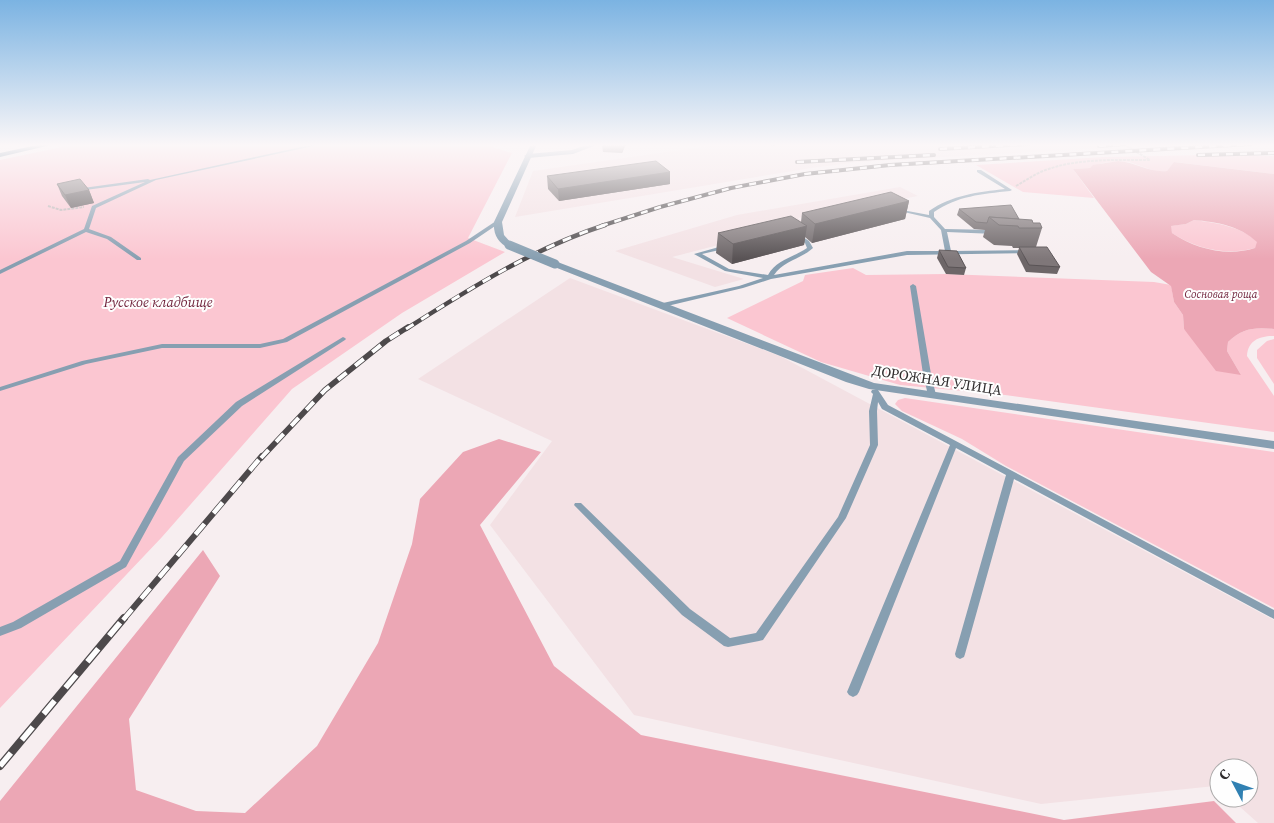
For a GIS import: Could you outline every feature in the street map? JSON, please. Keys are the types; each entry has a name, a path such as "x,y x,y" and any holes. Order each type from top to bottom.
{"street":[{"path":"498,222 516,182"},
{"name":"ДОРОЖНАЯ УЛИЦА","path":"498,222 497,230 500,238 509,245 663,304 874,390 932,395 1274,445"}],"lane":[{"path":"78,190 136,182"},
{"path":"0,272 86,230 94,207 150,182"},
{"path":"998,182 1010,190"},
{"path":"932,217 931,212 941,204 956,197 1010,190"},
{"path":"886,208 932,217 944,230 948,252"},
{"path":"0,389 84,362 162,346 260,346 285,341 468,242 498,222"},
{"path":"770,277 777,267 810,248 807,242 790,231 800,229"},
{"path":"86,230 109,238 139,260"},
{"path":"944,230 1002,233"},
{"path":"735,245 698,254 727,270 770,277"},
{"path":"663,304 742,287 770,277 907,253 1033,252"},
{"path":"913,286 926,374 932,395"},
{"path":"0,632 17,625 123,564 181,459 239,404 343,339"},
{"path":"874,390 885,407 1274,615"},
{"path":"578,505 686,612 728,643 759,637 842,518 874,444 874,390"},
{"path":"853,692 954,444"},
{"path":"960,654 1010,474"}],"path":[{"path":"1010,190 1022,182"},
{"path":"48,206 54,210 94,207"}],"shaded area":[{"path":"529,182 724,182 515,217"},
{"path":"900,187 918,196 798,218 804,223 672,257 744,279 715,287 615,251 737,215"},
{"path":"570,278 780,356 1274,620 1274,823 1258,823 1241,808 1259,808 1259,758 1209,758 1209,787 1041,804 634,715 490,525 552,441 418,379"}],"green space":[{"name":"Русское кладбище","path":"0,182 497,182 468,238 505,252 402,313 292,389 162,537 0,708"},
{"path":"1006,182 1083,182 1094,198 1023,192"},
{"name":"Сосновая роща","path":"1083,182 1274,182 1274,329 1249,329 1233,337 1228,342 1227,351 1241,375 1216,371 1184,329 1183,315 1174,302 1171,286 1151,272","holes":["1194,220 1220,224 1243,232 1257,242 1255,248 1234,252 1212,250 1181,239 1172,233 1171,226 1186,224"]},
{"path":"1194,220 1220,224 1236,229 1258,242 1255,248 1244,250 1212,250 1181,239 1172,233 1170,226 1186,224"},
{"path":"853,268 866,275 946,274 1154,282 1171,285 1174,302 1183,315 1184,329 1241,375 1227,351 1228,342 1233,337 1249,329 1274,329 1274,336 1260,338 1252,343 1247,356 1274,396 1274,432 1005,395 900,385 821,362 727,318 803,281 805,275"},
{"path":"1274,339 1274,384 1257,358 1257,350 1267,341"},
{"path":"905,398 1274,452 1274,608 1006,466 962,439 902,411 895,404 898,400"},
{"path":"499,439 541,452 480,525 554,666 641,735 1064,820 1209,802 1209,808 1221,808 1236,823 0,823 0,801 203,550 220,576 129,719 136,790 196,811 245,813 317,746 378,643 412,544 420,499 463,452"}],"building":[{"path":"83,182 89,190 65,195 57,184"},
{"path":"552,182 601,182 558,189"},
{"path":"891,192 909,201 815,224 802,213"},
{"path":"1011,205 1019,219 989,217 987,223 976,222 959,209"},
{"path":"791,216 807,226 733,244 718,233"},
{"path":"989,217 1032,220 1033,223 1040,223 1042,228 1019,228 1018,226 999,225"},
{"path":"1019,247 1047,247 1060,267 1029,265"},
{"path":"939,250 957,251 966,268 948,267"}],"railway":[{"path":"601,226 660,207 731,188 761,182"},
{"path":"406,329 527,257 579,234 605,225"},
{"path":"261,458 325,390 386,341 408,327"},
{"path":"123,620 262,456"},
{"path":"0,766 124,618"}]}
